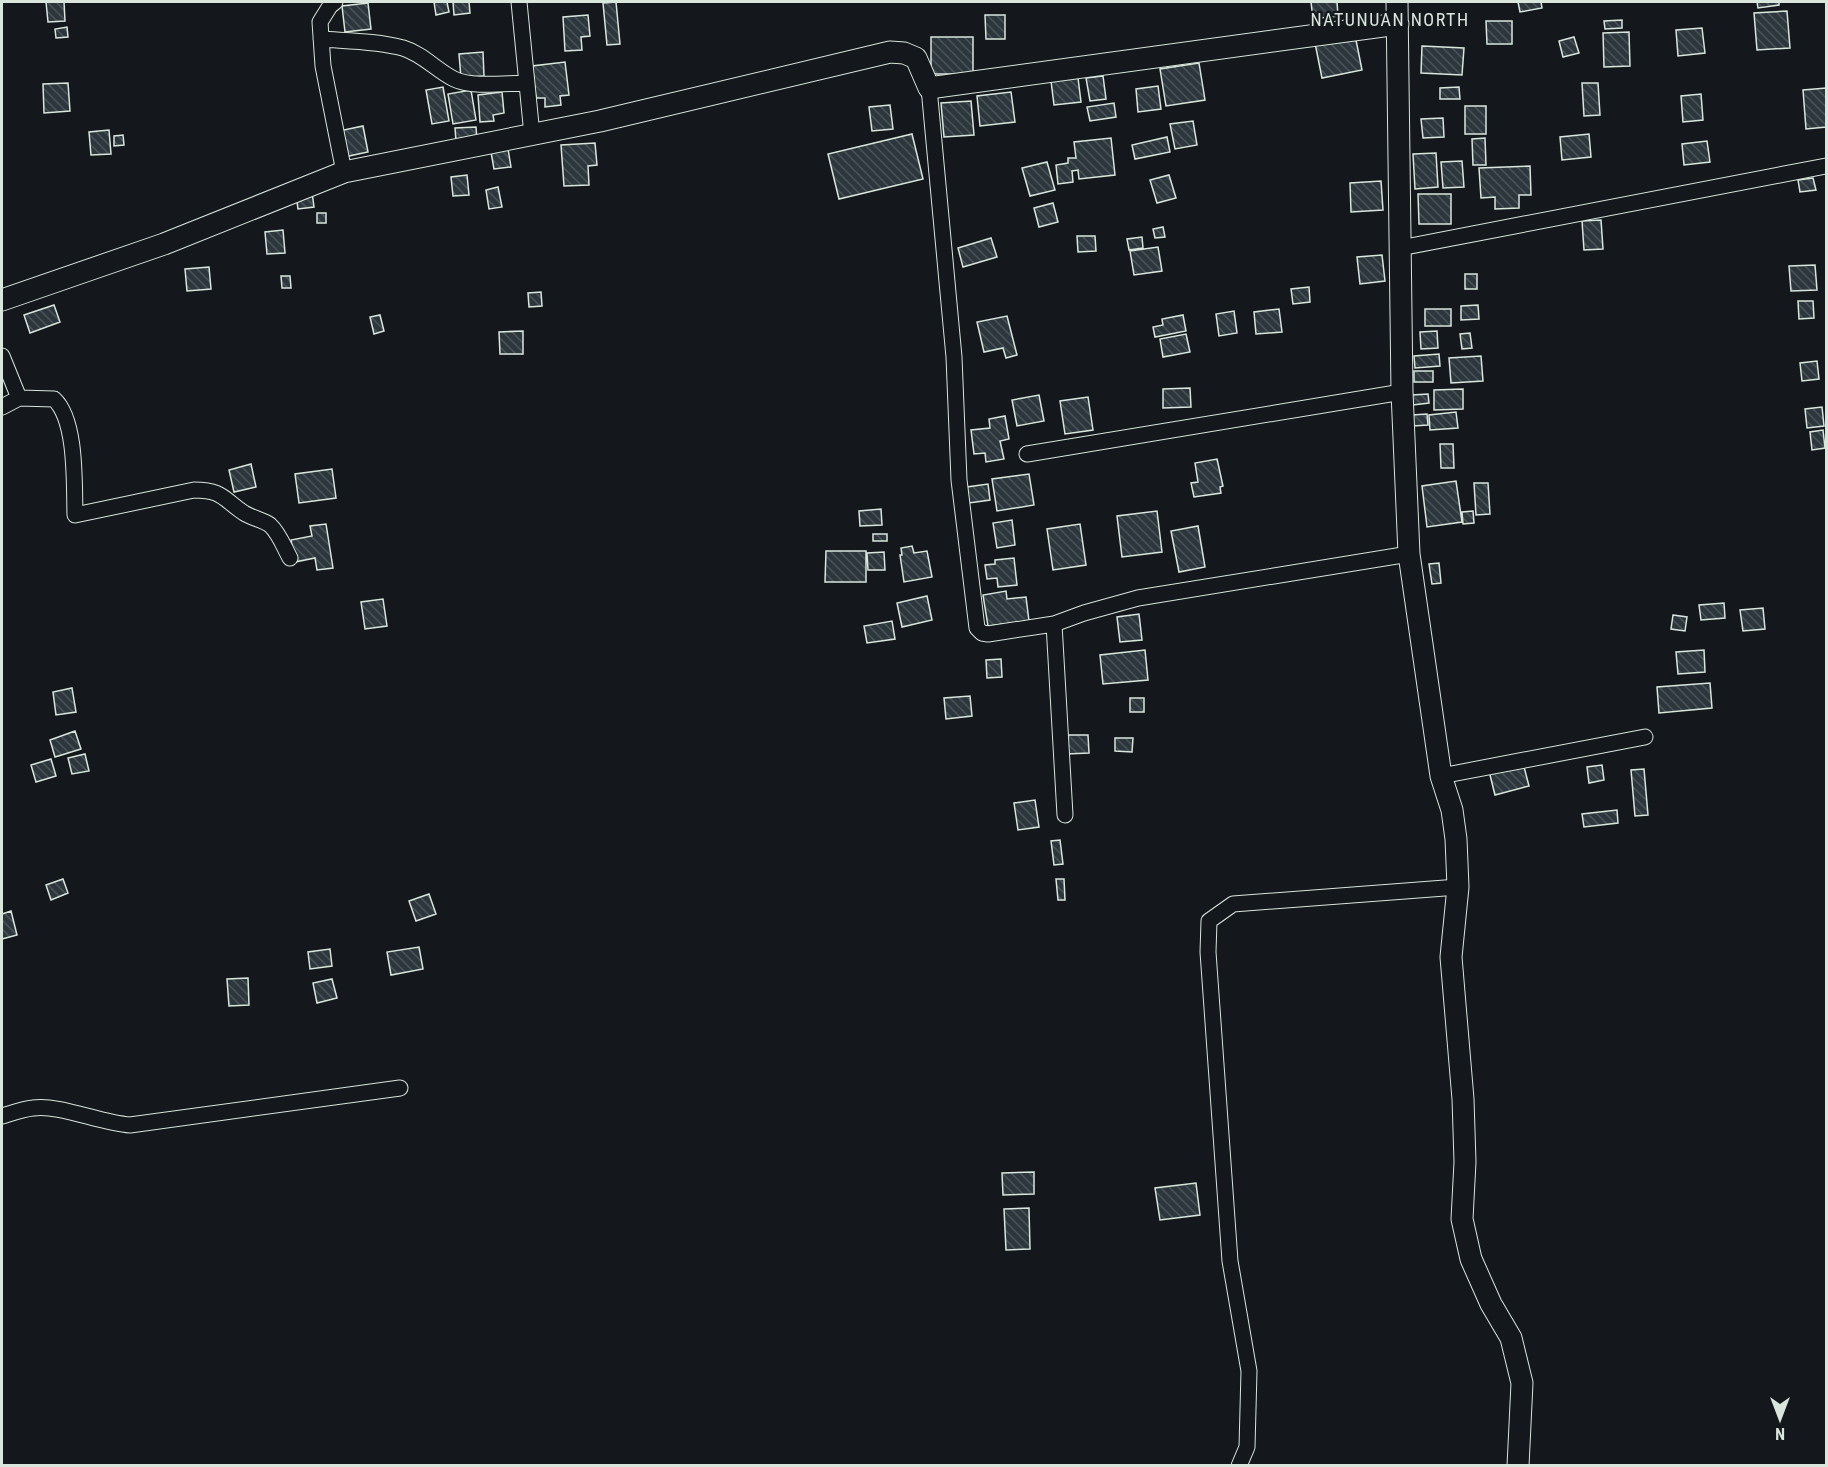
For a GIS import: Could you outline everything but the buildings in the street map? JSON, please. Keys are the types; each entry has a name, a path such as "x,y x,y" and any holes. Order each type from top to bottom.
{"street":[{"path":"335,2 320,22 323,66 344,172"},
{"path":"519,2 532,135"},
{"path":"1397,2 1402,392 1409,554 1441,776 1452,810 1456,839 1458,887 1451,957 1463,1099 1462,1219 1471,1259 1491,1304 1510,1338 1522,1383 1518,1466"},
{"path":"929,88 1398,24"},
{"path":"321,39 370,42 404,48 419,55 451,78 462,82 527,83"},
{"path":"2,300 164,243 344,172 600,122 890,52 904,53 916,58 929,88 954,357 959,480 977,628 982,633 1054,624 1138,598 1409,554"},
{"path":"1400,248 1827,166"},
{"path":"2,356 19,398"},
{"path":"1027,454 1402,392"},
{"path":"2,407 19,398 54,399 59,404 66,416 71,437 75,515 194,490 210,490 227,498 243,512 270,525 280,538 290,558"},
{"path":"1054,624 1065,815"},
{"path":"1441,776 1645,736"},
{"path":"1239,1466 1247,1447 1249,1371 1230,1262 1208,952 1209,921 1233,904 1458,887"},
{"path":"2,1116 35,1107 53,1108 112,1124 130,1125 400,1088"}],"district":[{"name":"NATUNUAN NORTH","path":"1390,19"}]}
